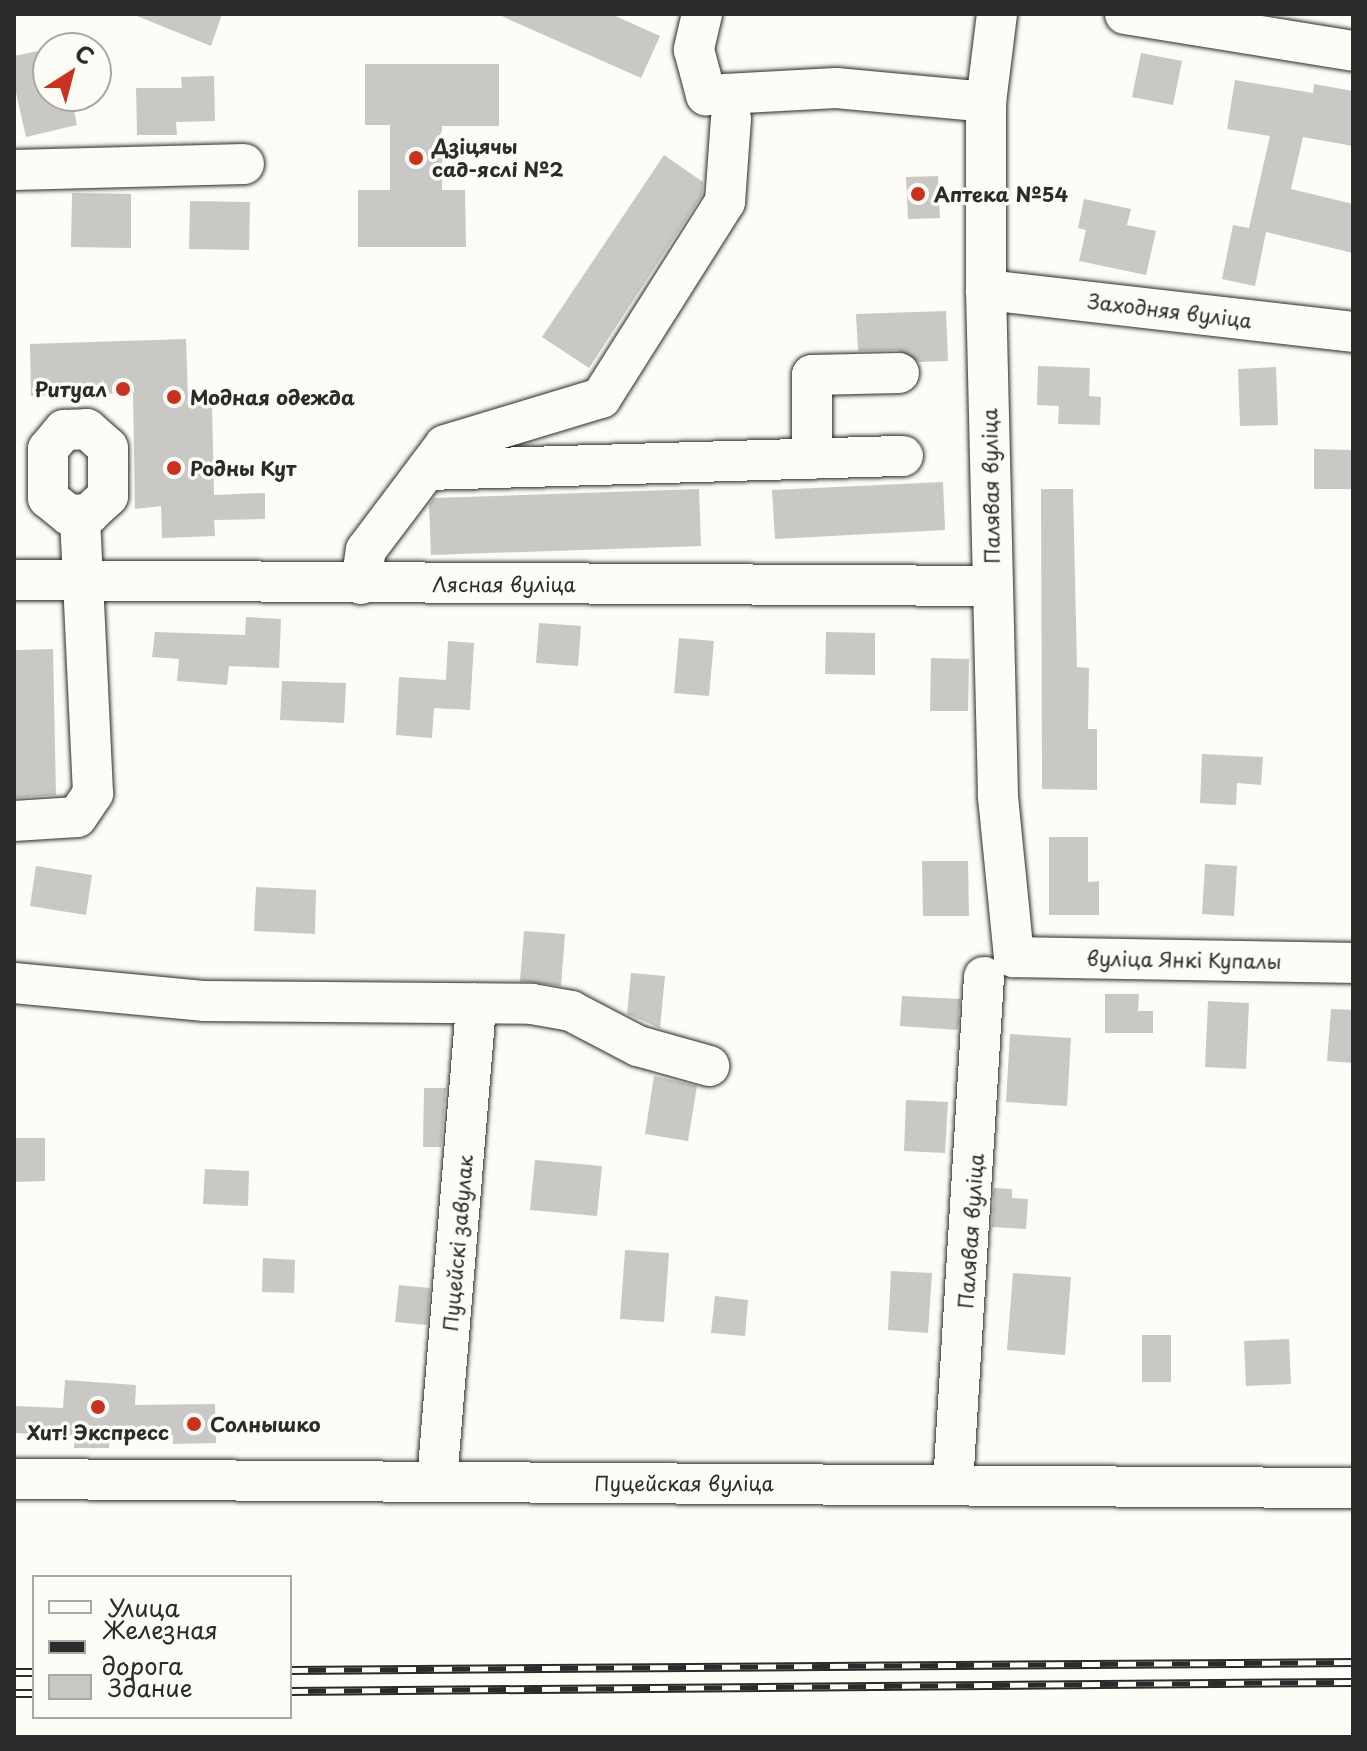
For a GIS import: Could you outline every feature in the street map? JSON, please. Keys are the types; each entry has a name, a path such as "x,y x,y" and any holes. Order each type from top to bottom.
{"street":[{"path":"702,14 694,50 706,95 836,88 986,102"},
{"name":"Палявая вуліца","path":"953,1485 999,967 986,290 986,102 997,14"},
{"path":"1125,14 1353,51"},
{"path":"361,584 366,550 445,445 601,398 725,202 731,118"},
{"path":"14,170 244,164"},
{"name":"Заходняя вуліца","path":"986,290 1353,332"},
{"path":"812,459 812,375 899,373"},
{"path":"427,470 903,456"},
{"path":"14,821 77,817 93,793 86,581 80,515"},
{"name":"Лясная вуліца","path":"14,580 207,578 361,584 993,586"},
{"name":"вуліца Янкі Купалы","path":"999,967 1353,963"},
{"path":"14,983 205,1001 532,1004 571,1011 638,1046 709,1066"},
{"name":"Пуцейскі завулак","path":"437,1481 476,1004"},
{"name":"Пуцейская вуліца","path":"14,1479 1353,1488"}],"building":[{"path":"132,14 222,14 211,46"},
{"path":"497,14 611,14 660,36 641,78"},
{"path":"32,52 32,112 74,112 77,125 26,137 14,84 14,56"},
{"path":"1141,53 1182,61 1173,105 1132,97"},
{"name":"Дзіцячы сад-яслі №2","path":"365,64 499,64 499,126 442,126 442,190 465,190 466,247 358,247 358,190 390,190 390,125 365,125"},
{"path":"214,76 215,121 176,122 177,135 137,135 136,88 182,88 181,77"},
{"path":"1235,80 1313,93 1314,84 1353,91 1353,146 1303,137 1291,189 1353,204 1353,253 1266,232 1255,286 1222,279 1233,225 1249,228 1270,136 1227,129"},
{"path":"664,155 703,182 702,195 589,368 542,337"},
{"name":"Аптека №54","path":"938,176 940,218 908,219 906,177"},
{"path":"72,193 131,194 131,248 71,247"},
{"path":"1084,199 1131,209 1127,225 1156,231 1146,275 1079,261 1086,230 1078,228"},
{"path":"190,201 250,202 249,250 189,249"},
{"path":"946,311 948,361 919,362 898,350 858,351 856,314"},
{"path":"186,339 188,402 212,402 214,495 265,493 265,519 214,520 215,536 162,538 161,506 135,509 133,393 31,396 30,344"},
{"path":"1038,366 1090,368 1089,396 1101,397 1100,425 1058,424 1059,406 1037,405"},
{"path":"1276,367 1278,425 1240,426 1238,369"},
{"path":"1314,449 1353,450 1353,489 1314,489"},
{"path":"943,482 945,530 775,539 772,490"},
{"path":"699,489 701,546 431,555 429,504 434,498"},
{"path":"1041,489 1073,489 1077,667 1089,668 1088,729 1097,729 1097,790 1042,789"},
{"path":"246,617 281,619 279,668 229,666 227,685 177,681 179,659 152,657 155,632 245,635"},
{"path":"539,623 581,626 578,666 536,663"},
{"path":"826,632 875,633 875,675 825,674"},
{"path":"679,638 714,641 709,696 674,693"},
{"path":"448,641 474,643 470,710 434,708 432,738 396,735 399,677 446,680"},
{"path":"53,649 56,795 14,798 14,650"},
{"path":"931,658 969,659 968,711 930,711"},
{"path":"282,681 346,683 344,723 280,720"},
{"path":"1202,754 1263,757 1261,785 1237,783 1236,805 1200,803"},
{"path":"1049,837 1088,837 1088,882 1099,881 1099,915 1049,915"},
{"path":"922,861 968,861 969,916 923,916"},
{"path":"1205,864 1237,866 1234,916 1202,914"},
{"path":"36,866 92,875 86,915 30,906"},
{"path":"256,887 316,890 315,934 254,931"},
{"path":"524,931 565,934 561,986 520,981"},
{"path":"631,973 665,976 660,1028 627,1014"},
{"path":"1105,994 1139,994 1138,1011 1153,1011 1153,1033 1105,1033"},
{"path":"902,996 960,999 958,1030 900,1026"},
{"path":"1208,1001 1249,1003 1246,1069 1205,1067"},
{"path":"1331,1009 1353,1010 1353,1063 1327,1061"},
{"path":"1010,1034 1071,1038 1067,1106 1006,1102"},
{"path":"654,1076 697,1086 688,1141 645,1134"},
{"path":"424,1088 446,1088 441,1147 423,1147"},
{"path":"906,1100 948,1102 945,1153 904,1151"},
{"path":"14,1138 45,1138 45,1181 14,1182"},
{"path":"535,1160 602,1166 597,1216 530,1210"},
{"path":"205,1169 249,1171 248,1206 203,1204"},
{"path":"994,1188 1012,1189 1012,1198 1028,1199 1026,1229 992,1227"},
{"path":"625,1250 669,1253 664,1322 620,1319"},
{"path":"263,1258 295,1260 294,1293 262,1292"},
{"path":"891,1271 932,1273 928,1333 888,1330"},
{"path":"1013,1273 1071,1277 1065,1355 1007,1350"},
{"path":"399,1285 430,1288 427,1325 395,1322"},
{"path":"715,1296 748,1300 745,1336 711,1333"},
{"path":"1142,1335 1171,1335 1171,1382 1142,1382"},
{"path":"1289,1339 1291,1384 1246,1386 1244,1341"},
{"path":"65,1380 136,1385 135,1405 215,1404 216,1443 173,1444 173,1435 110,1432 109,1448 74,1448 75,1436 14,1433 14,1406 63,1408"}],"railway":[{"path":"292,1670 1353,1662"},
{"path":"14,1672 32,1672"},
{"path":"292,1691 1353,1682"},
{"path":"14,1693 32,1693"}],"place":[{"name":"Дзіцячы сад-яслі №2","path":"416,158"},
{"name":"Аптека №54","path":"918,194"},
{"name":"Ритуал","path":"123,389"},
{"name":"Модная одежда","path":"174,397"},
{"name":"Родны Кут","path":"174,468"},
{"name":"Хит! Экспресс","path":"98,1407"},
{"name":"Солнышко","path":"194,1424"}]}
